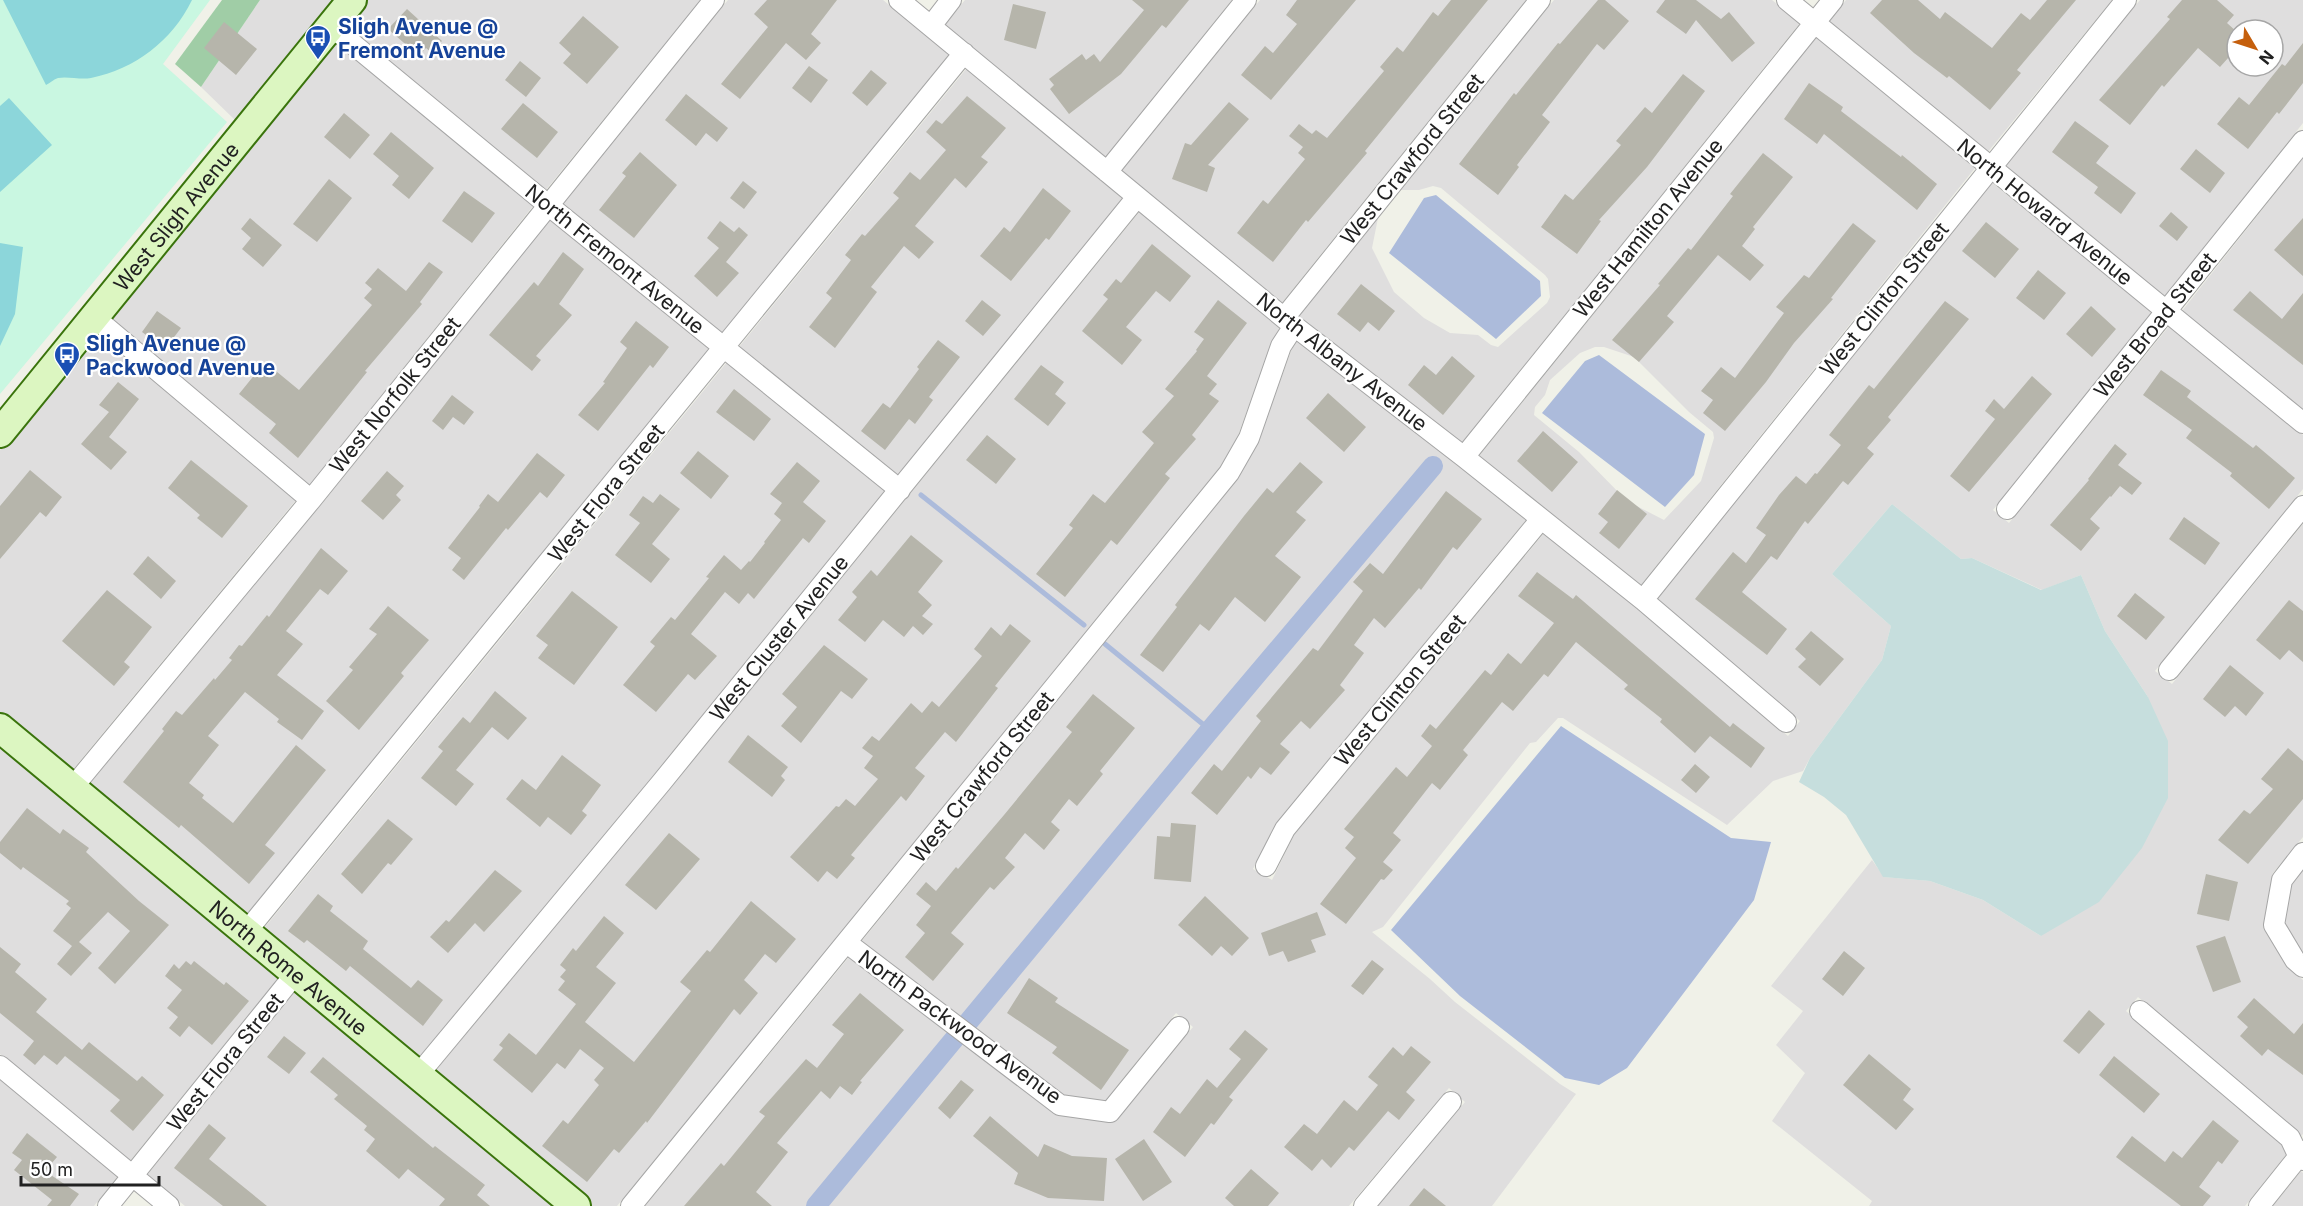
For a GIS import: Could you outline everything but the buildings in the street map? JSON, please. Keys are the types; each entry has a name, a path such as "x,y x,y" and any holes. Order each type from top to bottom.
{"street":[{"name":"West Sligh Avenue","path":"0,433 352,0"},
{"name":"West Norfolk Street","path":"73,787 311,500 714,0"},
{"name":"North Albany Avenue","path":"899,0 1289,322 1464,456 1643,600 1786,722"},
{"path":"931,26 951,0"},
{"path":"1107,172 1246,0"},
{"name":"West Crawford Street","path":"631,1206 1229,473 1249,438 1289,322 1540,0"},
{"name":"North Howard Avenue","path":"1787,0 2303,423"},
{"name":"West Hamilton Avenue","path":"1464,456 1833,0"},
{"name":"West Clinton Street","path":"1643,600 1989,167 2126,0"},
{"name":"North Fremont Avenue","path":"331,26 900,490"},
{"name":"West Flora Street","path":"246,932 964,53"},
{"name":"West Broad Street","path":"2007,509 2303,141"},
{"name":"West Cluster Avenue","path":"418,1075 661,783 1137,197"},
{"path":"94,317 311,500"},
{"path":"2169,670 2303,506"},
{"name":"West Clinton Street","path":"1266,866 1285,829 1541,519"},
{"name":"North Rome Avenue","path":"0,728 576,1206"},
{"path":"2303,853 2282,880 2274,925 2295,960 2303,967"},
{"name":"North Packwood Avenue","path":"847,943 1060,1105 1110,1112 1179,1027"},
{"name":"West Flora Street","path":"108,1206 296,973"},
{"path":"2140,1011 2290,1138 2302,1156 2259,1206"},
{"path":"0,1066 169,1206"},
{"path":"1364,1206 1451,1102"}],"shaded area":[{"path":"3,0 192,0 184,15 163,40 137,60 107,74 91,78 58,78 46,85"},
{"path":"260,0 337,0 236,121 201,87"},
{"path":"365,0 701,0 545,191 345,25"},
{"path":"728,0 883,0 950,54 723,334 562,204"},
{"path":"965,0 1232,0 1105,158 945,25"},
{"path":"1260,0 1526,0 1281,304 1121,171"},
{"path":"1554,0 1772,0 1800,23 1462,443 1298,317 1378,218 1372,248 1394,292 1424,318 1450,333 1478,335 1491,345 1498,347 1547,303 1550,297 1548,279 1545,275 1441,188 1433,186 1419,190 1400,190"},
{"path":"1846,0 2112,0 1987,153 1829,22"},
{"path":"2140,0 2303,0 2303,123 2165,297 2003,167"},
{"path":"1817,37 1975,168 1641,585 1479,456","holes":["1595,347 1604,347 1634,357 1689,412 1713,432 1714,438 1701,481 1664,520 1627,501 1579,452 1534,415 1535,407 1545,395 1550,380 1580,353"]},
{"path":"333,40 533,206 309,486 108,317"},
{"path":"967,68 1123,198 898,475 739,347"},
{"path":"9,98 52,145 0,192 0,106"},
{"path":"2303,158 2303,410 2182,311"},
{"path":"1991,182 2153,312 1993,510 2009,523 2170,325 2303,435 2303,489 2155,671 2172,684 2303,524 2303,837 2273,873 2264,922 2265,929 2288,967 2303,980 2303,1134 2300,1137 2296,1131 2138,997 2126,1011 2282,1144 2287,1154 2245,1206 1869,1206 1872,1201 1772,1121 1805,1073 1776,1045 1803,1011 1771,986 1872,860 1884,877 1930,881 1983,900 2041,936 2148,697 2105,631 2081,575 2042,590 1972,558 1961,559 1892,504 1832,574 1891,626 1882,660 1810,758 1803,771 1773,781 1727,825 1563,718 1558,718 1536,742 1530,743 1383,927 1372,932 1455,1002 1576,1094 1492,1206 1377,1206 1465,1102 1449,1088 1349,1206 645,1206 849,957 1060,1115 1109,1122 1118,1119 1193,1027 1176,1013 1105,1101 1064,1095 861,942 1237,480 1258,442 1297,340 1527,519 1277,822 1253,869 1272,880 1294,835 1544,533 1637,607 1788,736 1800,721 1657,599"},
{"path":"1436,195 1540,281 1541,296 1496,339 1389,253 1424,198"},
{"path":"1140,211 1280,327 1272,342 1231,450 1220,467 617,1206 591,1206 432,1075 669,790"},
{"path":"550,219 711,348 244,918 87,787 325,500"},
{"path":"0,243 23,247 15,314 0,346"},
{"path":"96,331 296,500 70,773 0,716 0,450"},
{"path":"1599,355 1705,434 1694,475 1665,507 1542,413 1585,361"},
{"path":"727,362 886,490 653,776 416,1061 261,932"},
{"path":"1892,504 1961,559 1972,558 2041,590 2081,575 2105,631 2148,697 2168,741 2168,798 2142,848 2099,902 2041,936 1983,900 1930,881 1883,877 1846,815 1824,797 1799,782 1810,758 1882,660 1891,626 1832,574"},
{"path":"1561,726 1731,838 1771,842 1754,900 1627,1068 1599,1085 1565,1078 1460,996 1391,930"},
{"path":"0,740 282,974 130,1161 0,1054"},
{"path":"2303,870 2303,954 2285,924 2291,885"},
{"path":"298,988 561,1206 185,1206 147,1175"},
{"path":"0,1078 118,1176 94,1206 0,1206"},
{"path":"2301,1171 2303,1173 2303,1206 2273,1206"}],"green space":[{"path":"0,0 210,0 163,64 227,122 0,394"},
{"path":"222,0 260,0 201,87 175,64"}],"waterway":[{"path":"816,1206 1210,730 1433,466"},
{"path":"921,495 1084,625"},
{"path":"1105,644 1210,730"}],"place":[{"name":"Sligh Avenue @ Fremont Avenue","path":"318,61"},
{"name":"Sligh Avenue @ Packwood Avenue","path":"67,378"}]}
